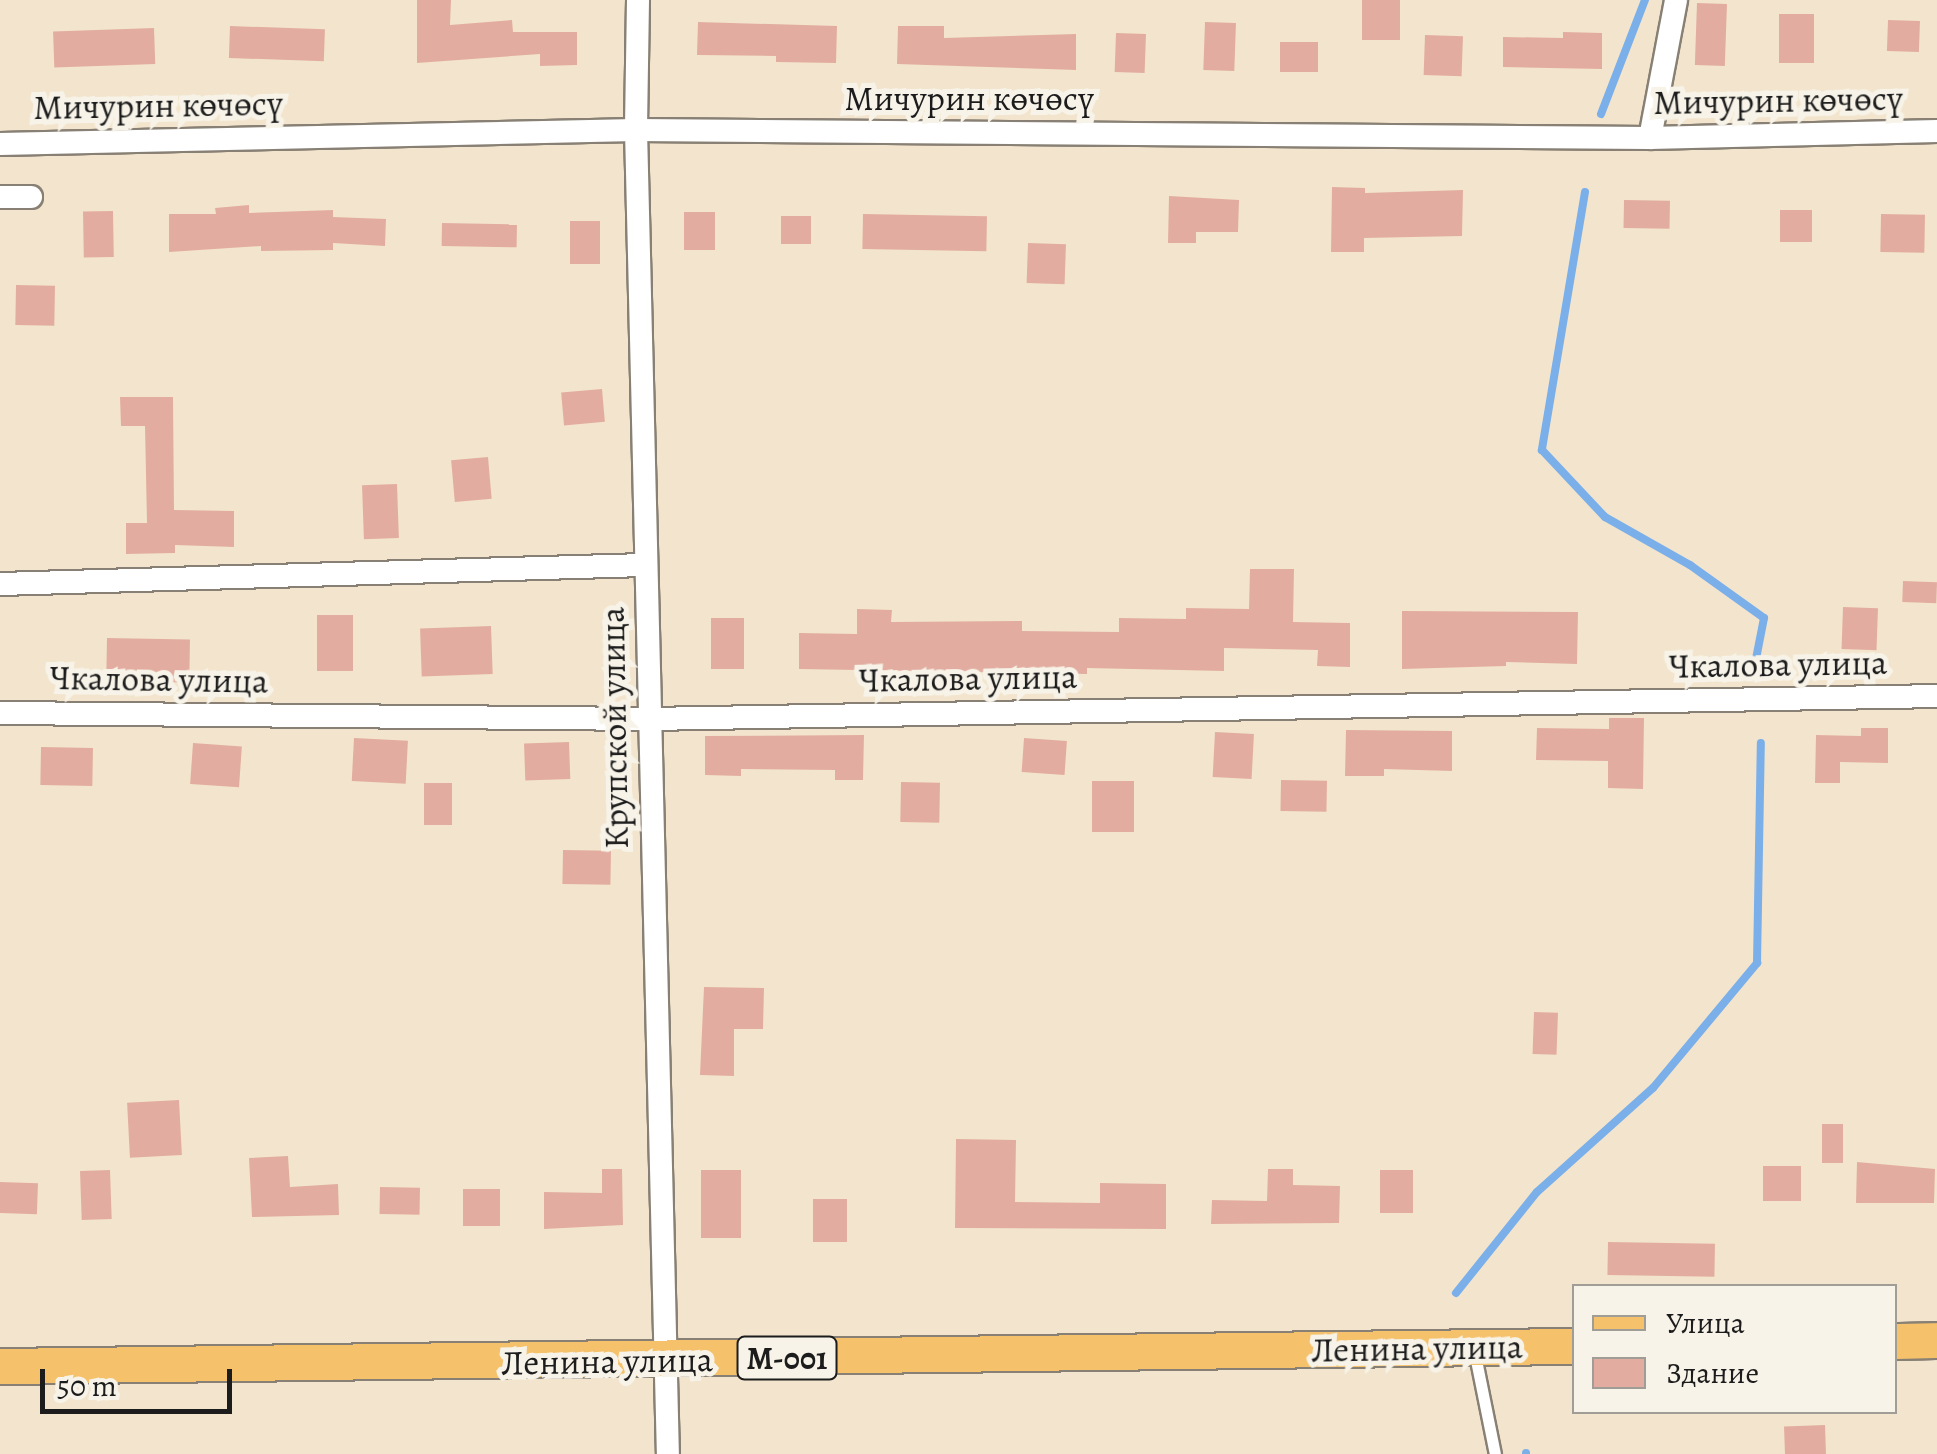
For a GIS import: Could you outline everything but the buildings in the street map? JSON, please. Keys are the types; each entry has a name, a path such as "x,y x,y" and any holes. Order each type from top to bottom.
{"main road":[{"path":"1897,1340 1937,1340"},
{"name":"Ленина улица","path":"0,1366 1572,1346"}],"street":[{"name":"Крупской улица","path":"638,0 636,130 668,1454"},
{"path":"1650,138 1676,0"},
{"name":"Мичурин көчөсү","path":"0,144 636,130 1650,138 1937,131"},
{"path":"0,198 31,197"},
{"path":"0,584 646,565"},
{"name":"Чкалова улица","path":"0,713 649,719 1937,696"}],"lane":[{"path":"1474,1347 1495,1454"}],"waterway":[{"path":"1601,114 1645,0"},
{"path":"1585,192 1542,450 1605,517 1690,565 1764,618 1755,664"},
{"path":"1456,1293 1537,1192 1653,1088 1757,963 1761,743"}]}
